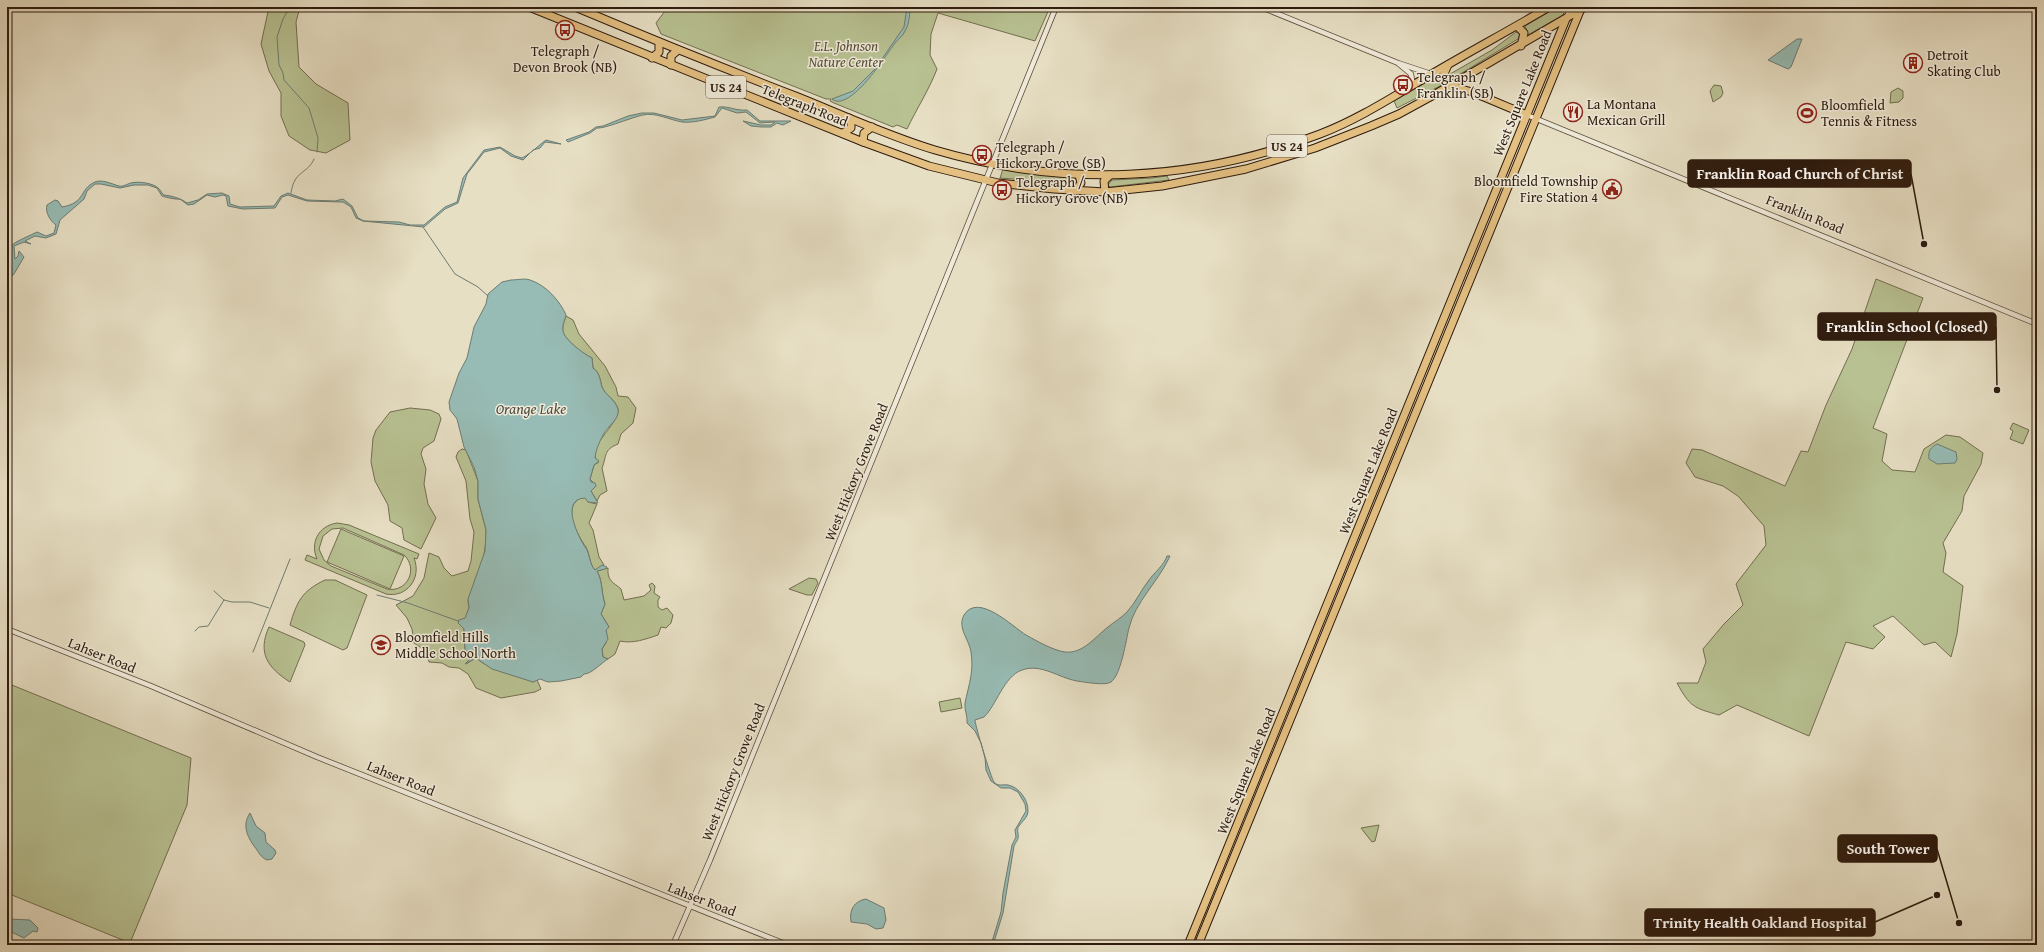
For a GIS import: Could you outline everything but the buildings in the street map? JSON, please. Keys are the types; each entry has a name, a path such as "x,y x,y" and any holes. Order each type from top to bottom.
{"highway":[{"name":"Telegraph Road","path":"529,7 863,142 923,164 986,181"},
{"name":"Telegraph Road","path":"575,7 678,50 872,127 933,149 992,164"},
{"name":"US 24","path":"992,164 1079,175 1150,174 1181,170 1265,153 1344,124 1549,7"},
{"name":"US 24","path":"986,181 1075,191 1105,192 1169,185 1246,169 1270,162 1399,114 1521,46 1582,8"},
{"name":"West Square Lake Road","path":"1198,945 1582,8"},
{"name":"West Square Lake Road","path":"1188,945 1566,19"},
{"path":"1516,26 1524,33 1521,46"},
{"path":"652,58 660,49 659,42"},
{"path":"671,65 671,56 678,50"},
{"path":"1448,65 1442,79 1450,86"},
{"name":"Franklin Road","path":"1450,86 1472,92 1527,115"},
{"path":"843,134 850,128 851,123 849,118"},
{"path":"863,142 864,132 872,127"},
{"path":"1075,191 1081,183 1079,175"},
{"path":"1105,192 1103,184 1110,175"}],"street":[{"name":"West Hickory Grove Road","path":"673,945 1056,7"},
{"path":"1261,7 1398,63 1431,74"},
{"name":"West Square Lake Road","path":"1566,19 1571,7"},
{"path":"1398,63 1411,74 1413,86"},
{"name":"Franklin Road","path":"1527,115 2037,324"},
{"name":"Lahser Road","path":"7,629 151,686 296,748 788,945"}],"green space":[{"path":"269,7 300,7 296,22 299,67 316,84 348,103 350,140 326,153 310,150 289,136 281,116 281,93 269,71 261,44"},
{"name":"E.L. Johnson Nature Center","path":"668,7 1050,7 1035,41 938,13 931,34 930,55 937,69 907,129 897,125 893,127 834,103 830,101 831,99 826,99 661,34 656,23"},
{"path":"1557,7 1566,7 1563,15 1528,35 1525,26"},
{"path":"1516,32 1520,34 1518,39 1452,79 1448,79 1450,74 1492,50"},
{"path":"1439,75 1442,85 1397,108 1394,101"},
{"path":"1714,85 1721,86 1723,93 1721,97 1713,102 1710,91"},
{"path":"1898,88 1903,91 1903,98 1899,102 1890,103 1891,92"},
{"path":"1003,169 1075,177 1078,179 1077,184 1000,178"},
{"path":"1167,176 1169,180 1110,187 1108,185 1112,180"},
{"path":"1876,279 1923,298 1873,428 1887,434 1882,461 1892,470 1915,472 1924,449 1946,435 1960,437 1983,453 1981,464 1964,496 1962,511 1943,543 1946,553 1943,572 1963,586 1957,634 1951,657 1935,642 1924,645 1893,616 1873,626 1885,637 1873,649 1846,642 1809,736 1737,705 1719,715 1698,708 1689,702 1677,683 1698,683 1706,662 1703,649 1724,624 1743,605 1736,584 1766,545 1764,526 1738,496 1723,486 1695,477 1686,463 1692,449 1702,450 1785,486 1801,451 1808,452 1826,405 1852,349"},
{"path":"566,316 573,320 579,334 605,366 616,387 618,396 628,397 636,408 633,423 621,434 618,444 613,446 606,454 602,468 607,491 600,495 597,501 591,491 596,486 590,479 594,465 599,462 595,458 596,449 616,418 618,409 615,402 603,390 598,374 593,368 592,358 575,347 564,335 563,328"},
{"path":"410,408 430,410 439,414 441,419 434,441 423,448 421,454 426,469 424,484 428,504 436,518 421,549 404,540 402,528 390,521 388,505 375,481 371,462 373,438 376,430 390,412"},
{"path":"2013,423 2029,430 2023,444 2010,439 2013,431 2010,429"},
{"path":"462,449 466,450 478,481 478,499 486,530 484,555 468,601 469,608 465,619 458,621 464,629 465,649 473,653 472,657 466,664 476,658 496,670 533,682 537,680 541,689 535,692 501,698 476,688 468,674 459,668 449,667 442,663 429,662 426,651 414,643 412,629 407,618 396,605 413,596 424,578 429,553 439,557 444,568 452,576 468,571 471,561 474,532 470,519 466,481 456,457 458,452"},
{"path":"583,497 586,498 588,502 597,504 589,523 593,530 599,557 604,565 595,570 573,521 573,507 576,501"},
{"path":"337,523 349,525 419,554 417,559 414,558 416,573 411,585 400,593 386,594 305,560 307,555 317,559 314,547 315,541 320,531","holes":["343,528 404,555 410,567 409,579 400,587 387,589 331,566 324,560 319,549 323,536 332,529"]},
{"path":"341,529 404,556 390,589 327,562"},
{"path":"608,568 608,576 613,583 621,589 624,600 644,596 651,590 649,585 652,583 655,586 654,593 660,597 658,600 658,607 662,610 667,608 673,615 671,623 666,628 661,627 658,635 635,641 620,641 615,654 608,659 603,657 602,649 606,643 606,630 609,627 601,614 605,604 597,571"},
{"path":"809,578 816,579 818,583 812,595 807,595 789,589"},
{"path":"325,580 335,580 367,595 347,648 343,650 290,625 298,603 311,588"},
{"path":"269,627 304,642 305,645 290,682 276,671 267,659 264,645"},
{"path":"7,683 191,758 187,805 130,943 7,893"},
{"path":"960,698 962,708 941,712 939,702"},
{"path":"1379,825 1375,841 1372,842 1361,828"}],"water":[{"path":"907,7 910,7 909,16 904,33 876,70 857,91 848,98 840,101 832,99 853,91 875,69 904,27"},
{"path":"1797,39 1802,39 1791,67 1788,69 1768,60"},
{"path":"719,107 747,110 760,121 791,121 783,125 777,123 771,127 751,126 743,121 761,125 771,125 775,122 760,123 746,112 737,113 722,108 715,117 690,122 682,122 648,114 606,127 597,128 590,133 568,142 566,140 589,132 596,127 603,126 628,116 642,113 654,113 682,120 715,116"},
{"path":"546,140 561,144 545,142 540,148 534,150"},
{"path":"500,147 515,156 522,158 531,152 523,160 511,156 500,148 484,152 467,174 458,203 445,209 424,227 363,221 356,218 351,207 343,202 307,201 288,195 282,197 275,208 243,209 228,206 226,196 223,195 215,197 207,195 194,204 188,205 180,199 187,203 198,200 207,194 222,193 229,196 230,204 240,207 274,206 281,196 288,193 307,200 335,201 343,199 352,206 358,218 364,221 399,222 410,225 424,225 445,207 457,202 463,178 484,150"},
{"path":"98,181 120,186 134,182 141,182 156,186 164,195 180,199 162,196 157,188 148,185 134,185 120,188 95,184 87,191 84,199 60,220 56,234 46,238 35,236 25,241 31,244 24,242 14,246 15,259 18,256 19,251 24,257 14,274 7,281 7,259 10,248 13,244 37,232 46,236 54,233 56,225 48,216 47,205 55,200 58,201 62,207 70,205 79,199 86,188"},
{"name":"Orange Lake","path":"526,279 536,282 552,294 566,315 563,330 566,338 574,346 592,358 593,368 598,374 603,390 615,402 618,409 617,416 605,432 598,446 595,458 599,461 594,465 590,479 596,486 591,491 598,503 588,502 585,498 577,500 573,505 572,512 576,528 587,549 593,568 595,570 602,565 607,567 597,571 605,604 601,614 609,627 606,630 608,639 602,649 603,657 608,659 594,670 584,674 581,677 561,681 548,682 540,679 533,682 492,669 476,658 465,664 472,657 473,653 465,650 464,629 458,623 459,620 465,618 469,608 468,599 485,551 486,530 478,499 478,481 474,467 464,447 457,419 450,410 449,402 459,373 467,358 474,327 486,304 488,294 502,282"},
{"path":"1937,444 1956,452 1957,459 1955,463 1937,464 1929,459 1930,450"},
{"path":"1167,556 1170,556 1160,574 1136,609 1129,628 1125,649 1118,672 1111,682 1104,684 1089,683 1077,681 1036,668 1022,670 1010,678 984,717 975,720 981,742 975,731 967,723 965,708 972,659 970,647 964,634 962,620 964,615 970,609 978,607 986,609 995,613 1026,635 1045,645 1065,652 1071,652 1083,648 1127,612"},
{"path":"982,747 994,782 1016,788 1025,798 1028,806 1028,813 1018,829 1018,839 1014,846 1003,913 993,945 991,945 1001,912 1012,845 1016,837 1015,830 1026,811 1025,804 1018,792 1010,788 1001,788 991,781 986,770"},
{"path":"250,813 256,826 265,833 266,842 275,850 276,853 272,859 267,860 263,857 249,838 246,830 246,822"},
{"path":"866,899 884,908 886,920 883,928 876,929 867,924 851,922 853,907 858,902"},
{"path":"9,919 30,920 38,928 37,932 33,931 24,938 7,930 7,921"}],"waterway":[{"path":"290,7 283,19 277,37 279,65 283,73 284,80 309,108 318,138 317,152"},
{"path":"291,193 295,180 314,159"},
{"path":"423,227 455,274 478,287 488,296"},
{"path":"253,652 290,559"},
{"path":"214,591 224,600 232,602 250,602 269,608"},
{"path":"377,595 408,603 458,621"},
{"path":"195,631 199,627 208,626 224,600"}],"place":[{"name":"Telegraph / Devon Brook (NB)","path":"565,30"},
{"name":"Detroit Skating Club","path":"1913,63"},
{"name":"Telegraph / Franklin (SB)","path":"1403,85"},
{"name":"La Montana Mexican Grill","path":"1573,112"},
{"name":"Bloomfield Tennis & Fitness","path":"1807,113"},
{"name":"Telegraph / Hickory Grove (SB)","path":"982,155"},
{"name":"Bloomfield Township Fire Station 4","path":"1612,189"},
{"name":"Telegraph / Hickory Grove (NB)","path":"1002,190"},
{"name":"Franklin Road Church of Christ","path":"1924,244"},
{"name":"Franklin School (Closed)","path":"1997,390"},
{"name":"Bloomfield Hills Middle School North","path":"381,645"},
{"name":"Trinity Health Oakland Hospital","path":"1937,895"},
{"name":"South Tower","path":"1959,923"}]}
